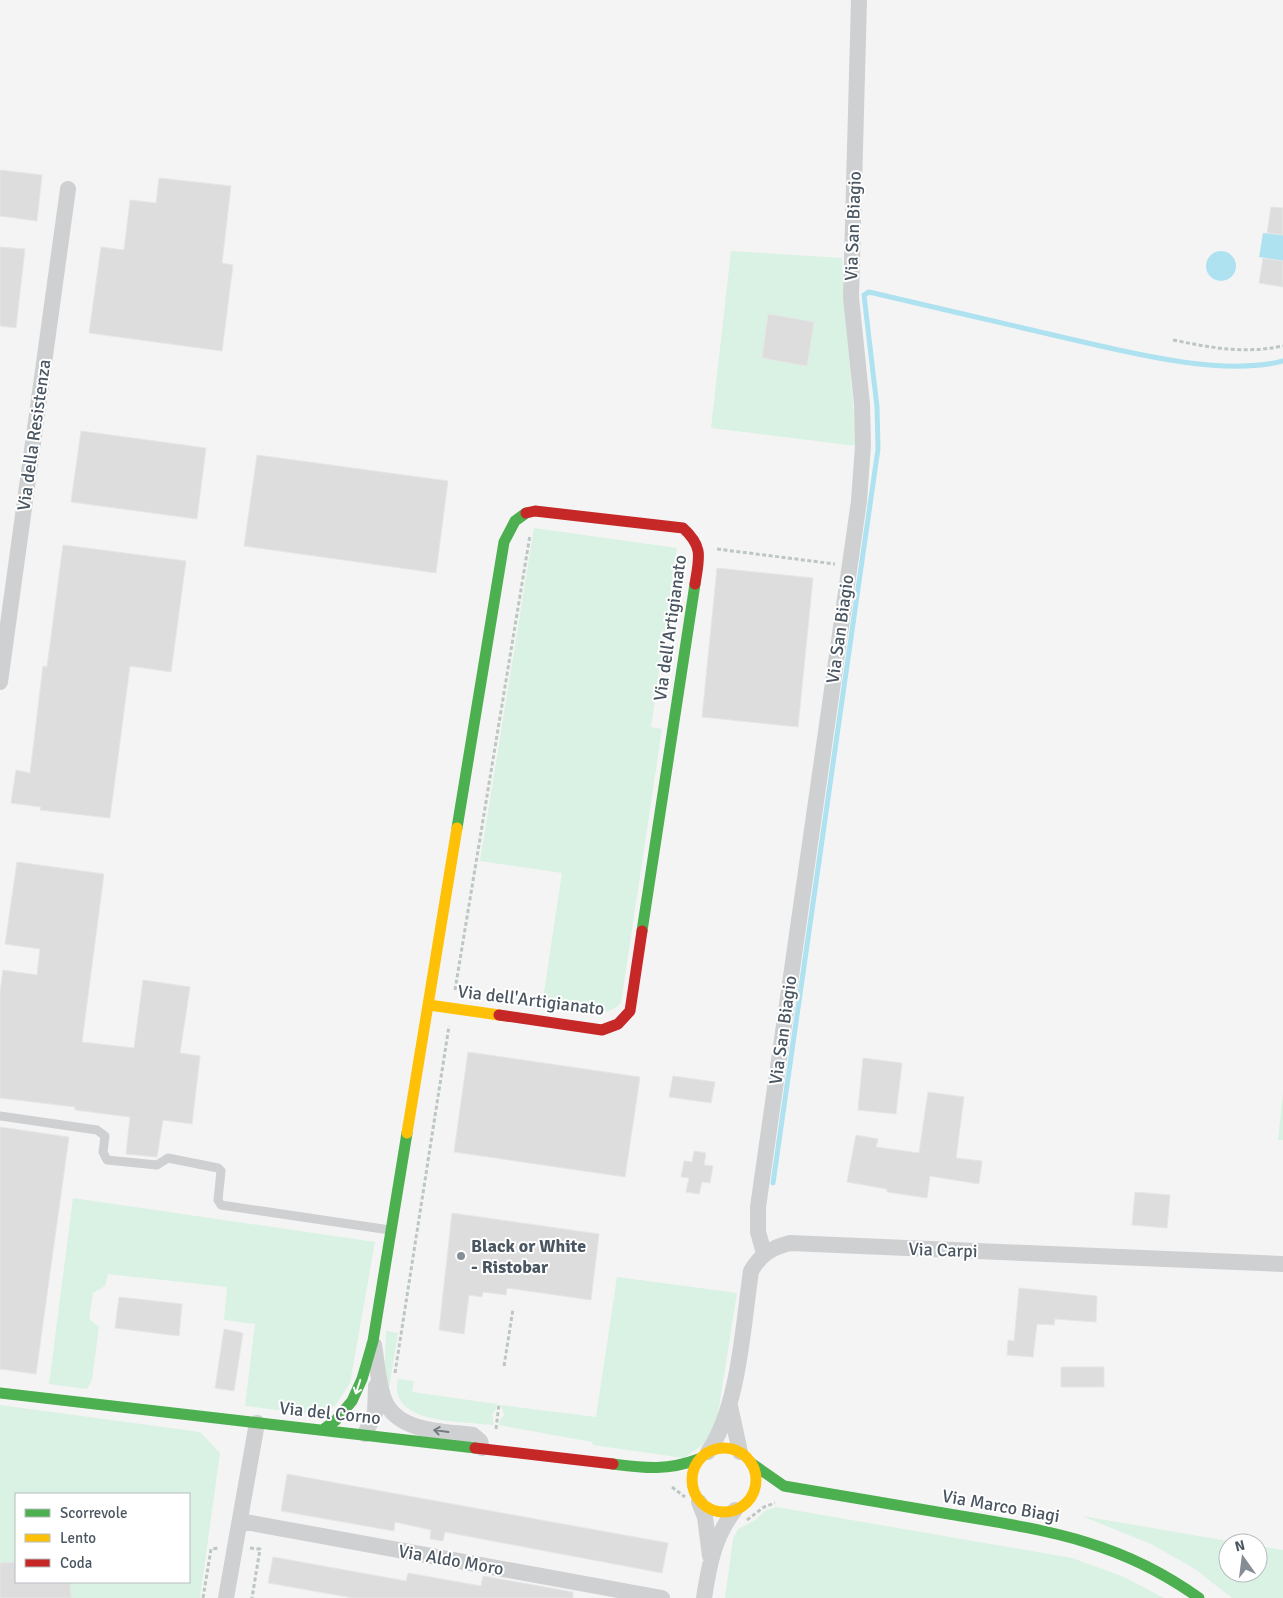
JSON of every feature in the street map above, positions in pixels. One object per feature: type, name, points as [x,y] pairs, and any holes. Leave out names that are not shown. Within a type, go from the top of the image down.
[{"type":"street","name":"Via San Biagio","points":[[764,1253],[758,1232],[758,1207],[858,501],[863,445],[862,404],[851,297],[859,0]]},
{"type":"street","name":"Via della Resistenza","points":[[0,682],[68,189]]},
{"type":"street","name":"Via dell'Artigianato","points":[[324,1429],[342,1417],[354,1399],[373,1341],[504,542],[513,522],[525,512],[535,511],[683,528],[694,538],[700,553],[630,1012],[625,1020],[616,1026],[602,1030],[429,1005]]},
{"type":"street","name":"Via Carpi","points":[[764,1253],[774,1247],[790,1243],[1283,1264]]},
{"type":"street","points":[[710,1558],[705,1516],[694,1500],[691,1478],[704,1456],[717,1440],[730,1406],[751,1271],[764,1253]]},
{"type":"street","points":[[365,1434],[375,1413],[377,1397],[373,1341]]},
{"type":"street","points":[[373,1341],[384,1399],[400,1419],[411,1425],[473,1435],[480,1441],[482,1448]]},
{"type":"street","name":"Via del Corno","points":[[0,1393],[324,1429],[656,1469],[683,1466],[704,1456]]},
{"type":"street","points":[[704,1598],[710,1558],[726,1520],[738,1517],[753,1494],[756,1483],[745,1458],[730,1406]]},
{"type":"street","points":[[226,1598],[257,1423]]},
{"type":"street","points":[[704,1456],[719,1448],[745,1458]]},
{"type":"street","name":"Via Marco Biagi","points":[[745,1458],[784,1486]]},
{"type":"street","name":"Via del Corno","points":[[656,1469],[674,1481],[694,1500]]},
{"type":"street","name":"Via Marco Biagi","points":[[753,1494],[784,1486],[1064,1534],[1130,1555],[1185,1587],[1198,1598]]},
{"type":"street","points":[[694,1500],[711,1510],[738,1517]]},
{"type":"street","name":"Via Aldo Moro","points":[[240,1521],[662,1598]]},
{"type":"lane","points":[[0,1116],[97,1130],[105,1136],[103,1152],[107,1160],[157,1165],[168,1158],[218,1168],[221,1171],[218,1200],[222,1206],[392,1230]]},
{"type":"path","points":[[1173,340],[1234,351],[1259,351],[1283,346]]},
{"type":"path","points":[[394,1380],[452,1008],[531,527]]},
{"type":"path","points":[[698,547],[849,566]]},
{"type":"path","points":[[504,1366],[513,1309]]},
{"type":"path","points":[[496,1429],[499,1404]]},
{"type":"path","points":[[487,1428],[506,1431]]},
{"type":"path","points":[[674,1481],[676,1488],[694,1500]]},
{"type":"path","points":[[738,1517],[752,1518],[764,1507],[773,1503],[780,1504]]},
{"type":"path","points":[[247,1544],[249,1547],[260,1549],[252,1598]]},
{"type":"path","points":[[203,1598],[210,1553]]},
{"type":"green space","points":[[731,251],[842,258],[856,446],[711,428]]},
{"type":"green space","points":[[534,528],[677,548],[651,727],[662,729],[621,1003],[613,1009],[604,1012],[583,1013],[542,1005],[562,873],[480,861]]},
{"type":"green space","points":[[1283,1094],[1283,1140],[1278,1140]]},
{"type":"green space","points":[[73,1198],[375,1242],[350,1383],[335,1406],[322,1412],[303,1413],[245,1406],[255,1324],[224,1320],[227,1287],[108,1274],[105,1286],[93,1293],[89,1319],[99,1327],[92,1380],[87,1389],[49,1384]]},
{"type":"green space","points":[[617,1277],[737,1293],[716,1426],[712,1438],[684,1458],[593,1445],[592,1442],[499,1425],[504,1415],[501,1405],[596,1417]]},
{"type":"green space","points":[[386,1331],[398,1333],[388,1394],[385,1364]]},
{"type":"green space","points":[[398,1379],[414,1381],[412,1392],[497,1404],[492,1414],[494,1425],[448,1421],[416,1413],[404,1405],[398,1394]]},
{"type":"green space","points":[[0,1405],[200,1432],[220,1453],[200,1598],[0,1598]]},
{"type":"green space","points":[[776,1507],[1072,1558],[1124,1577],[1164,1598],[725,1598],[733,1539],[738,1529],[755,1520],[766,1510]]},
{"type":"green space","points":[[1082,1516],[1218,1539],[1218,1583],[1268,1583],[1268,1548],[1283,1550],[1283,1598],[1232,1598],[1195,1569],[1153,1545]]},
{"type":"water","points":[[1263,233],[1283,235],[1283,261],[1259,257]]},
{"type":"water","points":[[1221,251],[1227,252],[1235,260],[1235,272],[1227,280],[1221,281],[1215,280],[1207,272],[1206,266],[1207,260],[1215,252]]},
{"type":"building","points":[[0,170],[42,175],[37,221],[0,216]]},
{"type":"building","points":[[159,178],[231,186],[222,263],[233,265],[222,351],[89,333],[101,247],[124,250],[130,200],[156,203]]},
{"type":"building","points":[[1271,207],[1283,208],[1283,235],[1267,233]]},
{"type":"building","points":[[0,247],[25,249],[16,328],[0,326]]},
{"type":"building","points":[[1263,258],[1283,261],[1283,287],[1259,283]]},
{"type":"building","points":[[768,314],[814,322],[807,366],[762,358]]},
{"type":"building","points":[[81,431],[206,448],[197,519],[71,502]]},
{"type":"building","points":[[257,455],[448,481],[436,573],[244,546]]},
{"type":"building","points":[[63,545],[186,561],[171,672],[130,666],[110,818],[40,810],[41,807],[11,803],[16,770],[30,773],[43,666],[47,667]]},
{"type":"building","points":[[717,568],[813,578],[798,727],[702,717]]},
{"type":"building","points":[[17,862],[104,874],[82,1042],[134,1048],[143,980],[190,987],[180,1053],[200,1056],[192,1124],[163,1120],[157,1157],[126,1154],[130,1117],[75,1110],[75,1107],[0,1098],[0,992],[3,970],[37,975],[40,949],[5,944]]},
{"type":"building","points":[[468,1052],[640,1077],[625,1177],[454,1152]]},
{"type":"building","points":[[863,1058],[902,1063],[896,1114],[858,1110]]},
{"type":"building","points":[[673,1076],[715,1082],[711,1103],[669,1097]]},
{"type":"building","points":[[928,1092],[964,1097],[956,1158],[982,1161],[979,1184],[930,1176],[927,1198],[887,1192],[887,1189],[847,1182],[856,1135],[878,1139],[876,1147],[919,1153]]},
{"type":"building","points":[[0,1127],[69,1137],[36,1374],[0,1369]]},
{"type":"building","points":[[694,1151],[706,1153],[704,1165],[713,1166],[710,1183],[702,1182],[699,1194],[686,1192],[689,1178],[681,1177],[684,1161],[692,1162]]},
{"type":"building","points":[[1135,1192],[1170,1195],[1167,1228],[1132,1225]]},
{"type":"building","points":[[452,1213],[599,1234],[591,1300],[507,1288],[506,1295],[483,1292],[482,1297],[469,1295],[464,1334],[439,1330]]},
{"type":"building","points":[[1019,1288],[1097,1296],[1096,1322],[1055,1319],[1054,1325],[1037,1324],[1033,1357],[1007,1355],[1008,1340],[1014,1341]]},
{"type":"building","points":[[119,1297],[182,1304],[179,1336],[115,1328]]},
{"type":"building","points":[[224,1329],[243,1333],[234,1391],[215,1388]]},
{"type":"building","points":[[1061,1367],[1104,1367],[1104,1387],[1061,1387]]},
{"type":"building","points":[[287,1474],[668,1543],[662,1573],[445,1532],[443,1541],[430,1539],[431,1530],[395,1522],[394,1531],[281,1511]]},
{"type":"building","points":[[273,1557],[406,1581],[408,1573],[481,1586],[483,1576],[573,1592],[573,1598],[353,1598],[268,1583]]},
{"type":"building","points":[[15,1562],[15,1583],[70,1583],[71,1598],[0,1598],[0,1563]]},
{"type":"waterway","points":[[773,1183],[878,449],[877,407],[864,295],[869,292],[1117,350],[1175,361],[1232,366],[1259,365],[1283,361]]},
{"type":"traffic: fast","points":[[457,828],[504,542],[515,521],[526,513]]},
{"type":"traffic: fast","points":[[642,931],[695,584]]},
{"type":"traffic: fast","points":[[324,1429],[336,1420],[352,1401],[362,1379],[373,1341],[407,1133]]},
{"type":"traffic: fast","points":[[0,1393],[475,1448]]},
{"type":"traffic: fast","points":[[613,1464],[666,1467],[699,1459]]},
{"type":"traffic: fast","points":[[751,1463],[784,1486],[1017,1526],[1080,1540],[1140,1563],[1169,1578],[1199,1598]]},
{"type":"traffic: slow","points":[[407,1133],[457,828]]},
{"type":"traffic: slow","points":[[429,1005],[499,1015]]},
{"type":"traffic: slow","points":[[724,1448],[736,1451],[747,1457],[753,1468],[756,1480],[753,1492],[747,1503],[736,1509],[724,1512],[712,1509],[701,1503],[695,1492],[692,1480],[695,1468],[701,1457],[712,1451],[724,1448]]},
{"type":"traffic: jam","points":[[526,513],[535,511],[683,528],[697,547],[698,560],[695,584]]},
{"type":"traffic: jam","points":[[499,1015],[602,1030],[618,1024],[630,1011],[642,931]]},
{"type":"traffic: jam","points":[[475,1448],[613,1464]]},
{"type":"place","name":"Black or White - Ristobar","points":[[461,1256]]}]
